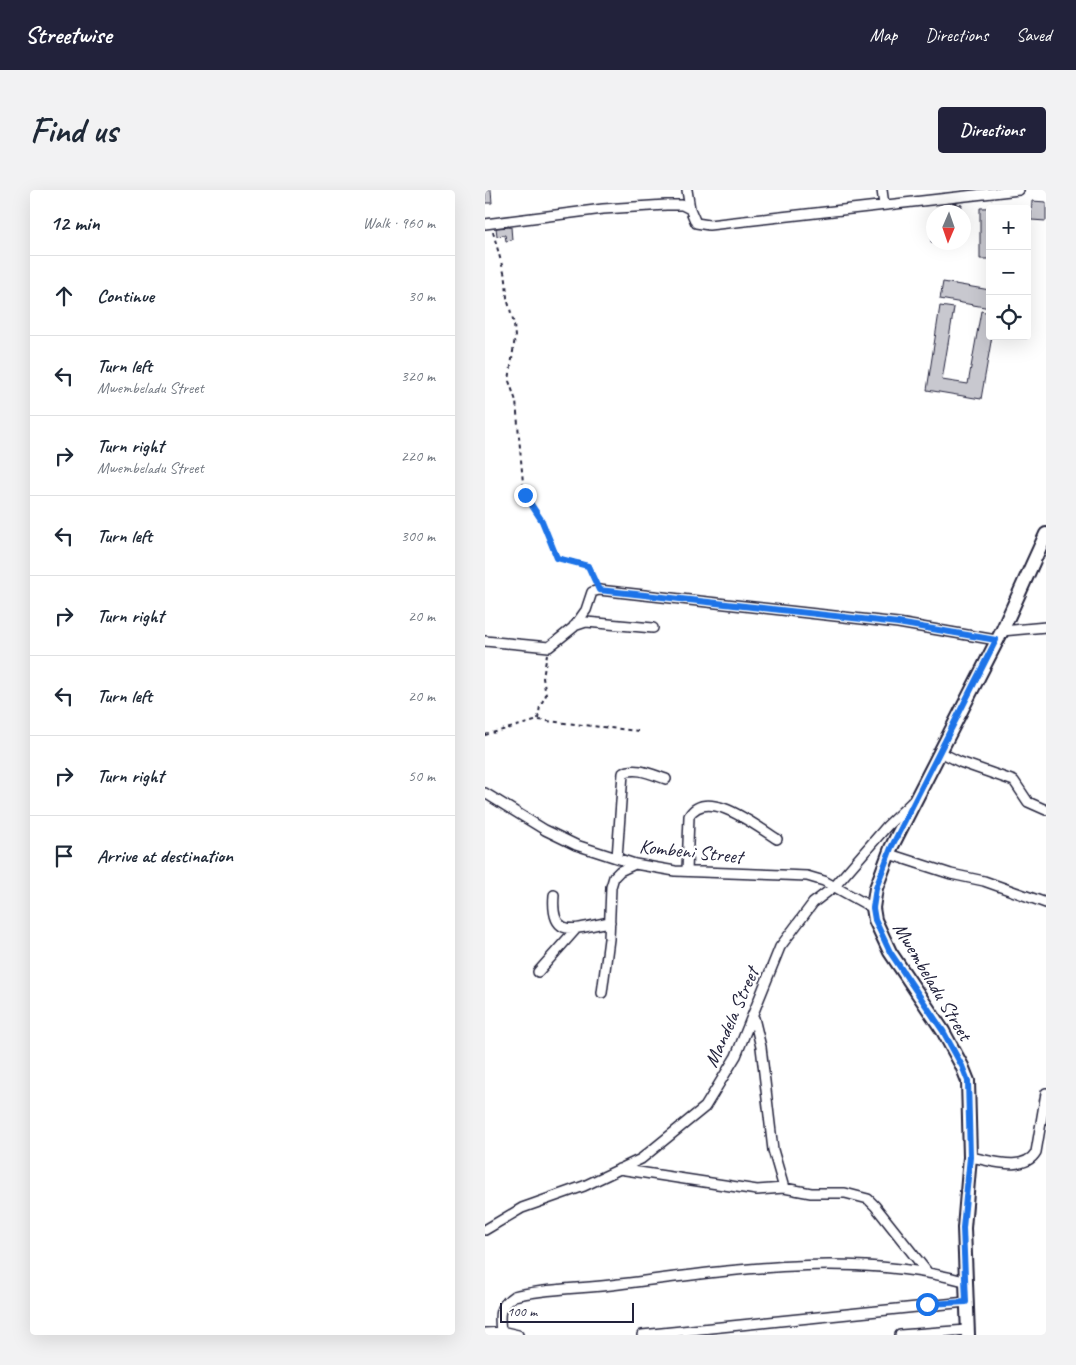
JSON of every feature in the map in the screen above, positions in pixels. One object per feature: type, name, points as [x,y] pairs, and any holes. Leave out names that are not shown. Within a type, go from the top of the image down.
[{"type":"street","points":[[687,190],[690,209],[696,223],[709,225],[1019,190]]},
{"type":"street","points":[[882,190],[884,206]]},
{"type":"street","points":[[487,223],[603,209],[682,205],[690,209]]},
{"type":"street","name":"Mwembeladu Street","points":[[967,1332],[963,1228],[970,1157],[970,1093],[962,1066],[943,1031],[890,952],[875,920],[873,908],[876,888],[889,854],[999,635],[1046,534]]},
{"type":"street","points":[[485,641],[549,647],[574,626],[586,610],[593,592],[599,590],[999,635],[1046,627]]},
{"type":"street","points":[[574,626],[586,622],[653,628]]},
{"type":"street","points":[[940,752],[960,762],[1014,781],[1028,802],[1046,810]]},
{"type":"street","points":[[617,858],[621,778],[623,773],[629,770],[639,771],[666,778]]},
{"type":"street","name":"Kombeni Street","points":[[485,793],[545,830],[576,844],[635,864],[655,869],[807,876],[835,886],[873,908]]},
{"type":"street","name":"Mandela Street","points":[[485,1230],[522,1208],[584,1186],[641,1159],[705,1107],[736,1056],[753,1018],[780,947],[813,903],[835,886],[887,826],[916,798]]},
{"type":"street","points":[[687,871],[689,816],[693,809],[703,805],[725,808],[777,840]]},
{"type":"street","points":[[889,854],[951,874],[983,881],[1046,903]]},
{"type":"street","points":[[602,993],[611,922],[611,887],[614,877],[620,871],[635,864]]},
{"type":"street","points":[[554,895],[553,917],[556,923],[563,927],[576,929],[611,922]]},
{"type":"street","points":[[538,972],[549,962],[565,939],[576,929]]},
{"type":"street","points":[[753,1018],[761,1047],[773,1150],[784,1188]]},
{"type":"street","points":[[970,1157],[1020,1164],[1032,1159],[1036,1152],[1046,1093]]},
{"type":"street","points":[[619,1169],[757,1190],[784,1188],[811,1192],[845,1192],[868,1199],[928,1272]]},
{"type":"street","points":[[501,1332],[500,1312],[503,1303],[513,1296],[525,1293],[597,1287],[739,1270],[843,1264],[928,1272],[964,1281]]},
{"type":"street","points":[[643,1335],[966,1302]]},
{"type":"street","points":[[485,1333],[501,1332],[518,1335]]},
{"type":"street","points":[[900,1335],[967,1332]]},
{"type":"path","points":[[487,223],[506,280],[507,298],[514,324],[515,337],[509,381],[516,401],[525,495],[542,521],[557,558],[588,566],[599,590]]},
{"type":"path","points":[[538,720],[546,695],[543,670],[549,647]]},
{"type":"path","points":[[485,735],[538,720],[638,731]]},
{"type":"building","points":[[485,190],[491,190],[492,203],[485,203]]},
{"type":"building","points":[[1032,201],[1046,202],[1046,221],[1031,220]]},
{"type":"building","points":[[980,208],[986,208],[986,259],[980,259]]},
{"type":"building","points":[[511,227],[512,240],[506,241],[505,235],[497,236],[496,228]]},
{"type":"building","points":[[943,282],[986,289],[986,307],[940,299]]},
{"type":"building","points":[[940,306],[954,308],[942,380],[968,384],[981,311],[986,312],[986,340],[991,340],[981,399],[927,390]]},
{"type":"route","points":[[525,495],[542,521],[557,558],[588,566],[599,590],[683,601],[898,623],[996,640],[891,848],[876,888],[873,908],[875,920],[890,952],[943,1031],[962,1066],[970,1093],[970,1157],[963,1228],[966,1302],[927,1304]]}]
